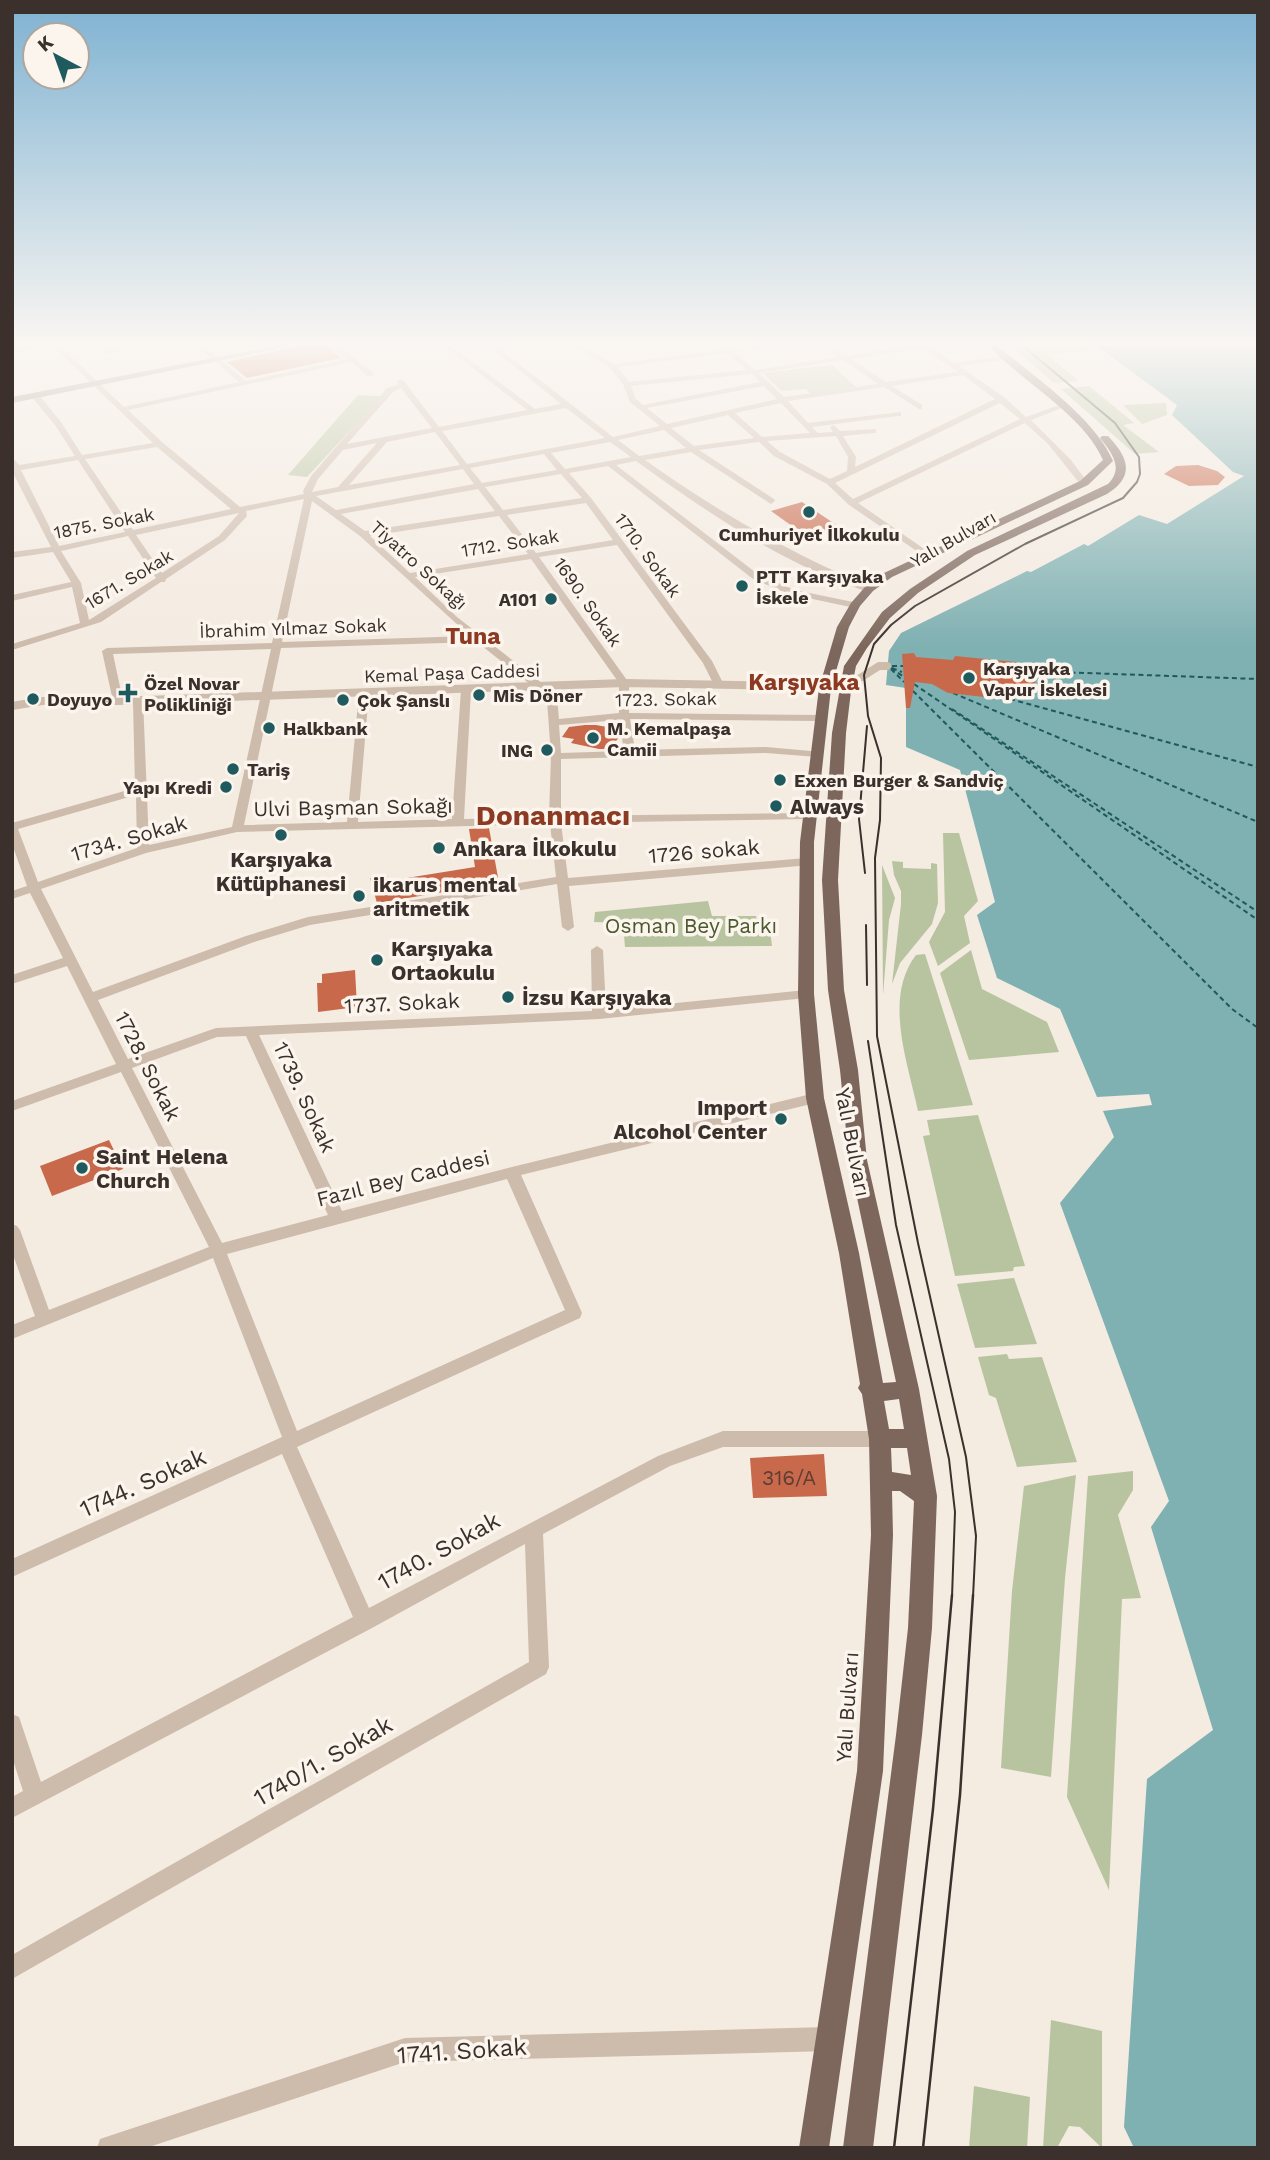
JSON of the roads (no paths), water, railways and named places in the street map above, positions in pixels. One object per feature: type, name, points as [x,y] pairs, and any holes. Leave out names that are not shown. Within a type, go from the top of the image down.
[{"type":"main road","name":"Yalı Bulvarı","points":[[814,2148],[870,1771],[880,1611],[881,1485],[880,1438],[869,1388],[849,1253],[816,1098],[806,994],[808,816],[825,688],[843,627],[855,605],[877,595],[888,575],[1084,483],[1104,466],[1107,454],[1101,447]]},
{"type":"main road","points":[[1084,483],[1097,481],[1110,489],[1117,482],[1123,467],[1112,447]]},
{"type":"main road","name":"Yalı Bulvarı","points":[[858,2148],[909,1735],[920,1628],[926,1496],[918,1437],[858,1160],[849,1070],[836,990],[830,880],[839,733],[850,666],[873,630],[904,599],[948,566],[971,553],[1110,489]]},
{"type":"main road","points":[[877,595],[904,599]]},
{"type":"main road","points":[[869,1388],[883,1392],[908,1388]]},
{"type":"main road","name":"1740. Sokak","points":[[880,1438],[918,1437]]},
{"type":"main road","points":[[881,1485],[897,1479],[910,1483],[926,1496]]},
{"type":"street","points":[[72,447],[162,580]]},
{"type":"street","points":[[15,469],[143,447]]},
{"type":"street","points":[[162,447],[242,511]]},
{"type":"street","points":[[237,829],[309,495],[307,491],[314,478],[340,448],[347,447]]},
{"type":"street","points":[[340,489],[378,447]]},
{"type":"street","name":"1690. Sokak","points":[[449,447],[533,555],[624,683]]},
{"type":"street","name":"1875. Sokak","points":[[12,555],[131,534],[340,489],[573,447]]},
{"type":"street","points":[[624,447],[755,536],[877,595]]},
{"type":"street","points":[[689,447],[771,501]]},
{"type":"street","points":[[336,513],[707,447]]},
{"type":"street","points":[[769,447],[777,454],[831,482],[852,503],[927,555]]},
{"type":"street","points":[[846,447],[852,457],[851,473]]},
{"type":"street","points":[[831,482],[904,447]]},
{"type":"street","points":[[852,503],[969,447]]},
{"type":"street","points":[[1055,447],[1067,458],[1084,483]]},
{"type":"street","name":"1710. Sokak","points":[[546,452],[589,500],[719,682]]},
{"type":"street","points":[[12,459],[56,549],[76,583],[85,623]]},
{"type":"street","points":[[610,464],[756,577],[792,592],[855,605]]},
{"type":"street","name":"Tiyatro Sokağı","points":[[309,495],[363,534],[454,619],[545,686]]},
{"type":"street","points":[[363,534],[589,500]]},
{"type":"street","name":"1671. Sokak","points":[[12,647],[98,620],[222,538],[244,514],[242,511]]},
{"type":"street","name":"1712. Sokak","points":[[407,576],[619,542]]},
{"type":"street","points":[[12,598],[76,583]]},
{"type":"street","name":"İbrahim Yılmaz Sokak","points":[[118,701],[107,651],[481,639]]},
{"type":"street","points":[[846,687],[878,666],[887,666]]},
{"type":"street","name":"Kemal Paşa Caddesi","points":[[12,706],[42,701],[118,701],[624,683],[719,682],[846,687]]},
{"type":"street","points":[[624,683],[624,716],[630,752]]},
{"type":"street","points":[[545,686],[555,722],[555,820],[568,927]]},
{"type":"street","points":[[458,823],[466,690]]},
{"type":"street","points":[[352,826],[364,692]]},
{"type":"street","points":[[138,700],[143,850]]},
{"type":"street","name":"1723. Sokak","points":[[555,722],[624,716],[820,718]]},
{"type":"street","points":[[556,756],[766,750],[818,754]]},
{"type":"street","points":[[12,827],[140,790]]},
{"type":"street","name":"Ulvi Başman Sokağı","points":[[237,829],[808,816]]},
{"type":"street","name":"1728. Sokak","points":[[12,827],[34,888],[218,1250],[290,1442],[365,1622]]},
{"type":"street","name":"1734. Sokak","points":[[12,895],[143,850],[237,829]]},
{"type":"street","name":"1726 sokak","points":[[90,998],[250,939],[308,921],[563,881],[806,862]]},
{"type":"street","points":[[597,950],[599,1015]]},
{"type":"street","points":[[12,980],[71,960]]},
{"type":"street","name":"1737. Sokak","points":[[12,1106],[123,1064],[216,1033],[599,1015],[806,994]]},
{"type":"street","name":"1739. Sokak","points":[[251,1032],[337,1217]]},
{"type":"street","name":"Fazıl Bey Caddesi","points":[[12,1332],[218,1250],[512,1172],[816,1098]]},
{"type":"street","points":[[290,1442],[574,1313],[512,1172]]},
{"type":"street","points":[[12,1230],[44,1319]]},
{"type":"street","name":"1740. Sokak","points":[[12,1808],[664,1461],[723,1438],[880,1438]]},
{"type":"street","name":"1744. Sokak","points":[[12,1568],[290,1442]]},
{"type":"street","name":"1740/1. Sokak","points":[[12,1968],[539,1667],[534,1529]]},
{"type":"street","points":[[12,1724],[36,1797]]},
{"type":"street","name":"1741. Sokak","points":[[109,2148],[405,2050],[829,2039]]},
{"type":"water","points":[[1206,447],[1258,447],[1258,2148],[1134,2148],[1124,2127],[1147,1779],[1213,1730],[1151,1527],[1169,1501],[1060,1203],[1114,1137],[1103,1111],[1152,1105],[1149,1094],[1097,1097],[1060,1009],[997,978],[977,915],[995,902],[960,770],[906,747],[906,688],[886,685],[889,651],[901,633],[1084,544],[1088,546],[1139,515],[1167,524],[1244,476],[1233,472]]},
{"type":"tram line","points":[[973,1597],[976,1536],[966,1457],[918,1243],[877,1036],[875,858],[880,820],[881,758],[868,716],[864,675],[874,644],[891,625],[915,606],[1025,544],[1123,498],[1137,482],[1140,474],[1139,457],[1132,447]]},
{"type":"tram line","points":[[865,873],[859,819],[867,726]]},
{"type":"tram line","points":[[866,925],[867,985]]},
{"type":"tram line","points":[[868,1041],[896,1225],[949,1459],[955,1512],[952,1597]]},
{"type":"tram line","points":[[894,2148],[933,1809],[952,1595]]},
{"type":"tram line","points":[[923,2148],[960,1795],[973,1595]]},
{"type":"place","name":"Cumhuriyet İlkokulu","points":[[809,512]]},
{"type":"place","name":"PTT Karşıyaka İskele","points":[[742,586]]},
{"type":"place","name":"A101","points":[[551,599]]},
{"type":"place","name":"Karşıyaka Vapur İskelesi","points":[[969,678]]},
{"type":"place","name":"Özel Novar Polikliniği","points":[[128,693]]},
{"type":"place","name":"Mis Döner","points":[[479,695]]},
{"type":"place","name":"Doyuyo","points":[[33,699]]},
{"type":"place","name":"Çok Şanslı","points":[[343,700]]},
{"type":"place","name":"Halkbank","points":[[269,728]]},
{"type":"place","name":"M. Kemalpaşa Camii","points":[[593,738]]},
{"type":"place","name":"ING","points":[[547,750]]},
{"type":"place","name":"Tariş","points":[[233,769]]},
{"type":"place","name":"Exxen Burger & Sandviç","points":[[780,780]]},
{"type":"place","name":"Yapı Kredi","points":[[226,787]]},
{"type":"place","name":"Always","points":[[776,806]]},
{"type":"place","name":"Karşıyaka Kütüphanesi","points":[[281,835]]},
{"type":"place","name":"Ankara İlkokulu","points":[[439,848]]},
{"type":"place","name":"ikarus mental aritmetik","points":[[359,896]]},
{"type":"place","name":"Karşıyaka Ortaokulu","points":[[377,960]]},
{"type":"place","name":"İzsu Karşıyaka","points":[[508,997]]},
{"type":"place","name":"Import Alcohol Center","points":[[781,1119]]},
{"type":"place","name":"Saint Helena Church","points":[[82,1168]]},
{"type":"district","name":"Tuna","points":[[473,636]]},
{"type":"district","name":"Karşıyaka","points":[[804,682]]},
{"type":"district","name":"Donanmacı","points":[[553,815]]},
{"type":"park label","name":"Osman Bey Parkı","points":[[691,925]]}]
